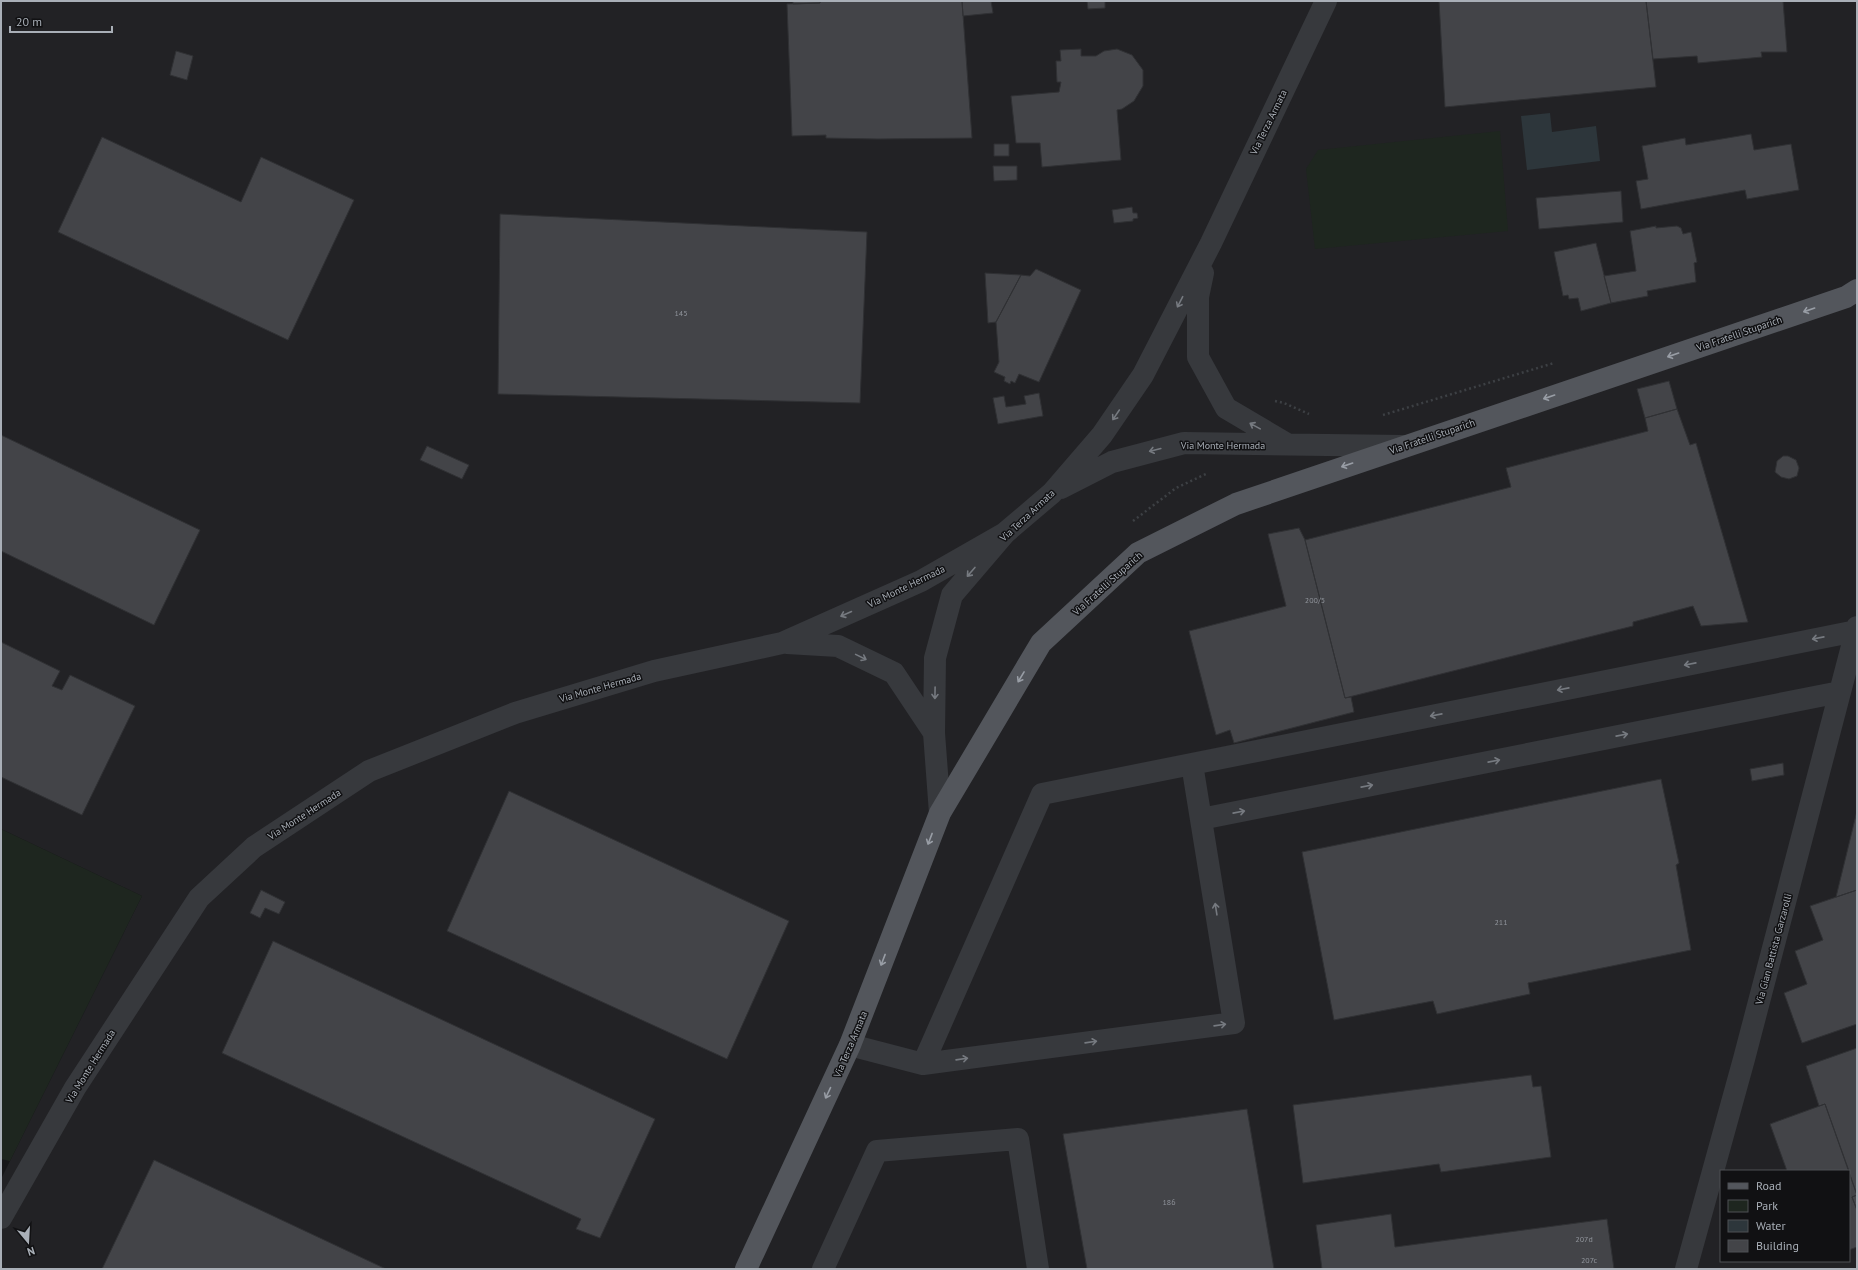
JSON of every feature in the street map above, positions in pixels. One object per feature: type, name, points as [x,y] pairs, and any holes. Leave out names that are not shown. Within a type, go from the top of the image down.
[{"type":"main road","name":"Via Fratelli Stuparich","points":[[1041,644],[1138,554],[1236,504],[1853,294]]},
{"type":"main road","name":"Via Terza Armata","points":[[746,1269],[850,1045],[940,813],[1041,644]]},
{"type":"street","name":"Via Terza Armata","points":[[940,813],[934,733],[935,658],[952,595],[1005,533],[1052,493],[1102,435],[1143,374],[1211,243],[1326,1]]},
{"type":"street","name":"Via Terza Armata","points":[[1211,243],[1198,297],[1198,357],[1226,408],[1249,423],[1290,445]]},
{"type":"street","name":"Via Monte Hermada","points":[[1052,493],[1112,462],[1184,443],[1403,446]]},
{"type":"street","name":"Via Monte Hermada","points":[[1,1217],[75,1088],[199,898],[254,846],[369,771],[515,712],[654,671],[782,643],[921,580],[1005,533]]},
{"type":"street","name":"Via Gian Battista Garzarolli","points":[[1686,1269],[1744,1059],[1857,629]]},
{"type":"street","points":[[923,1064],[1042,794],[1857,629]]},
{"type":"street","name":"Via Monte Hermada","points":[[782,643],[838,646],[894,673],[934,733]]},
{"type":"street","points":[[1201,820],[1840,692]]},
{"type":"street","points":[[850,1045],[923,1064],[1234,1023],[1192,764]]},
{"type":"street","points":[[824,1269],[877,1151],[1018,1139],[1038,1269]]},
{"type":"path","points":[[1379,416],[1557,362]]},
{"type":"path","points":[[1249,423],[1268,400],[1284,403],[1313,415]]},
{"type":"path","points":[[1131,523],[1176,488],[1211,471],[1236,444]]},
{"type":"shaded area","points":[[1,1],[1857,1],[1857,1269],[1,1269],[1,1179],[142,896],[1,829]]},
{"type":"green space","points":[[1500,131],[1508,231],[1315,249],[1306,169],[1318,150]]},
{"type":"green space","points":[[1,829],[142,896],[10,1161],[1,1159]]},
{"type":"water","points":[[1550,113],[1552,132],[1596,126],[1600,161],[1527,170],[1521,116]]},
{"type":"building","points":[[793,1],[820,1],[820,3],[793,4]]},
{"type":"building","points":[[820,1],[962,1],[972,138],[878,139],[826,138],[826,135],[792,136],[787,4],[820,3]]},
{"type":"building","points":[[962,1],[991,1],[993,13],[963,16]]},
{"type":"building","points":[[1087,1],[1105,1],[1105,8],[1088,9]]},
{"type":"building","points":[[1439,1],[1646,1],[1656,87],[1445,107]]},
{"type":"building","points":[[1646,1],[1783,1],[1787,52],[1761,52],[1762,57],[1698,63],[1697,56],[1653,59]]},
{"type":"building","points":[[1081,49],[1081,56],[1096,56],[1104,51],[1117,49],[1132,55],[1143,70],[1143,86],[1134,101],[1122,109],[1117,110],[1121,160],[1042,167],[1040,143],[1016,143],[1011,96],[1059,92],[1061,82],[1057,82],[1056,61],[1061,61],[1060,50]]},
{"type":"building","points":[[176,51],[193,56],[187,80],[170,75]]},
{"type":"building","points":[[1751,134],[1754,150],[1791,144],[1799,190],[1747,199],[1745,190],[1641,209],[1636,181],[1648,179],[1642,146],[1685,138],[1686,145]]},
{"type":"building","points":[[102,137],[241,202],[261,157],[354,200],[288,340],[58,232]]},
{"type":"building","points":[[994,144],[1009,144],[1009,156],[994,156]]},
{"type":"building","points":[[993,166],[1017,166],[1017,180],[994,181]]},
{"type":"building","points":[[1621,191],[1623,222],[1539,229],[1536,198]]},
{"type":"building","points":[[1132,207],[1133,213],[1137,213],[1138,218],[1133,219],[1133,221],[1114,223],[1112,210]]},
{"type":"building","points":[[500,214],[867,232],[860,403],[498,394]]},
{"type":"building","points":[[1656,226],[1656,228],[1677,226],[1681,228],[1683,234],[1691,232],[1697,262],[1694,263],[1696,282],[1647,291],[1648,296],[1611,303],[1604,276],[1636,271],[1630,231]]},
{"type":"building","points":[[1596,243],[1611,303],[1581,311],[1578,298],[1569,299],[1568,295],[1563,296],[1554,252]]},
{"type":"building","points":[[1036,269],[1081,290],[1039,382],[1019,374],[1015,383],[1011,381],[1010,384],[1004,381],[1005,377],[994,372],[999,362],[996,322],[1021,275],[1030,276]]},
{"type":"building","points":[[985,273],[1021,275],[996,322],[988,323]]},
{"type":"building","points":[[1669,381],[1677,409],[1645,418],[1637,389]]},
{"type":"building","points":[[1039,393],[1043,416],[998,424],[993,398],[1004,396],[1006,407],[1026,404],[1024,396]]},
{"type":"building","points":[[1677,409],[1690,445],[1696,443],[1748,622],[1701,626],[1693,606],[1633,622],[1633,626],[1345,698],[1305,540],[1511,487],[1506,468],[1648,431],[1645,418]]},
{"type":"building","points":[[1,435],[200,530],[154,625],[1,551]]},
{"type":"building","points":[[427,446],[469,465],[462,479],[420,460]]},
{"type":"building","points":[[1783,456],[1788,456],[1796,460],[1799,468],[1797,476],[1789,479],[1781,477],[1775,472],[1777,461]]},
{"type":"building","points":[[1299,528],[1305,540],[1345,698],[1351,697],[1354,712],[1234,743],[1230,730],[1216,735],[1189,631],[1286,606],[1268,534]]},
{"type":"building","points":[[1,642],[60,671],[52,686],[62,690],[70,675],[135,706],[82,815],[1,777]]},
{"type":"building","points":[[1783,763],[1784,775],[1752,781],[1750,769]]},
{"type":"building","points":[[1661,779],[1679,863],[1676,865],[1691,950],[1528,983],[1530,994],[1437,1014],[1433,1001],[1334,1020],[1302,852]]},
{"type":"building","points":[[509,791],[789,921],[727,1059],[447,931]]},
{"type":"building","points":[[1857,811],[1857,890],[1836,897]]},
{"type":"building","points":[[261,890],[285,902],[279,914],[265,908],[260,918],[250,913]]},
{"type":"building","points":[[1857,890],[1857,1024],[1802,1043],[1784,993],[1807,984],[1795,951],[1823,940],[1810,906]]},
{"type":"building","points":[[273,941],[655,1119],[600,1238],[576,1229],[581,1219],[222,1053]]},
{"type":"building","points":[[1857,1048],[1857,1195],[1850,1175],[1850,1170],[1848,1170],[1825,1104],[1819,1106],[1806,1066]]},
{"type":"building","points":[[1531,1075],[1533,1087],[1541,1086],[1551,1157],[1441,1172],[1439,1164],[1303,1183],[1293,1105]]},
{"type":"building","points":[[1825,1104],[1849,1170],[1787,1170],[1770,1124]]},
{"type":"building","points":[[1247,1109],[1274,1269],[1087,1269],[1063,1134]]},
{"type":"building","points":[[154,1160],[386,1269],[102,1269]]},
{"type":"building","points":[[1850,1175],[1857,1195],[1852,1197],[1857,1210],[1857,1247],[1850,1250]]},
{"type":"building","points":[[1857,1195],[1857,1210],[1852,1197]]},
{"type":"building","points":[[1391,1214],[1395,1247],[1607,1219],[1614,1269],[1322,1269],[1316,1225]]}]
